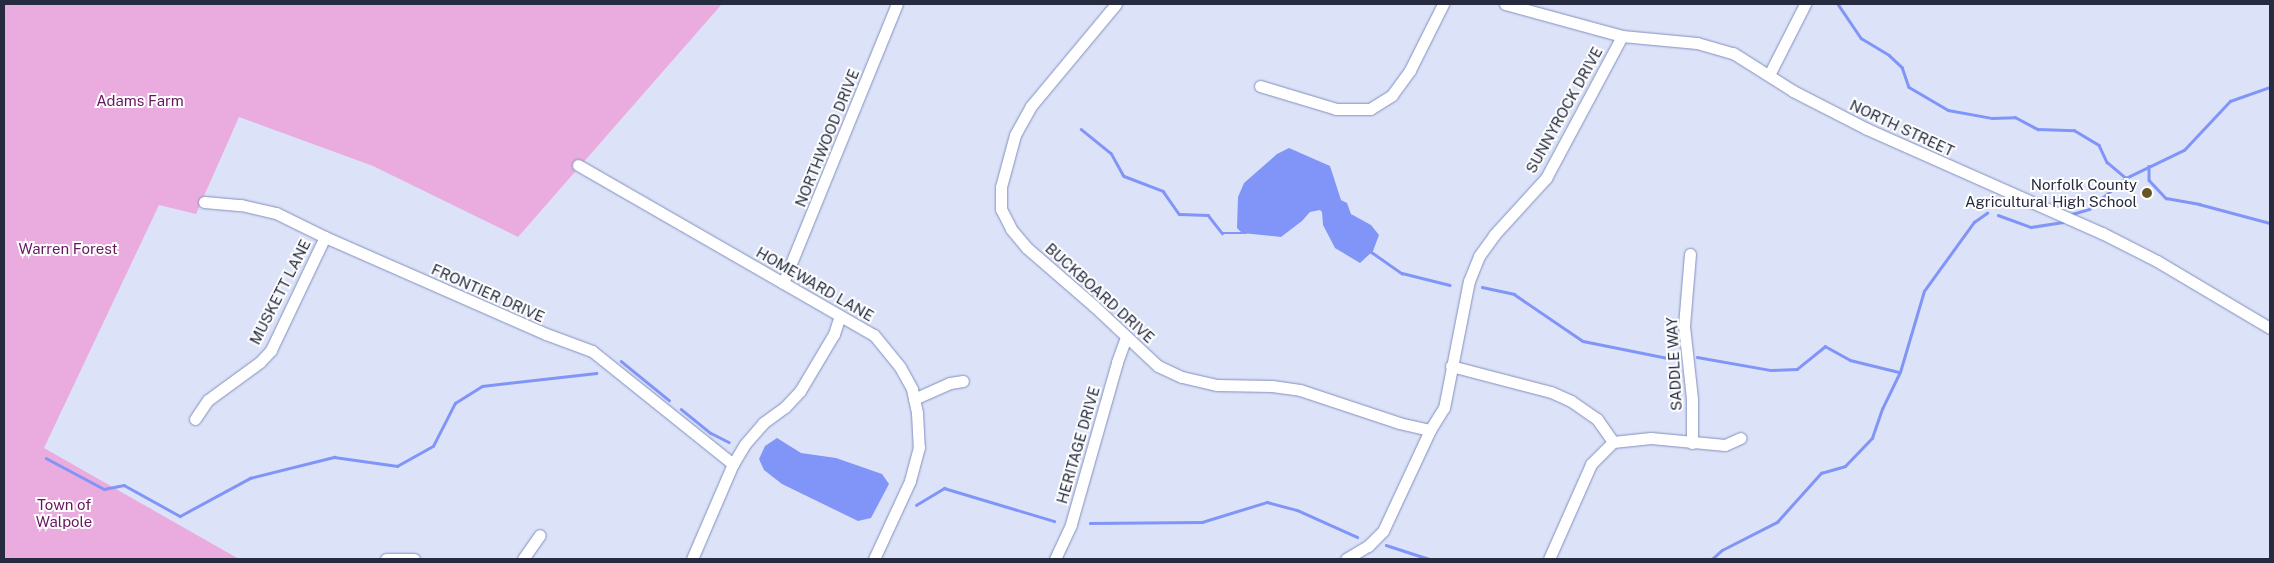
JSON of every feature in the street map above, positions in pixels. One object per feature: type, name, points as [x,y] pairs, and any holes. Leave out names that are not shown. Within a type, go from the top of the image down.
[{"type":"street","name":"NORTHWOOD DRIVE","points":[[783,283],[897,4]]},
{"type":"street","name":"BUCKBOARD DRIVE","points":[[1116,4],[1028,110],[1014,138],[1001,187],[1001,204],[1006,223],[1018,238],[1158,366],[1182,377],[1217,385],[1272,386],[1300,390],[1398,423],[1430,430]]},
{"type":"street","points":[[1260,86],[1336,109],[1370,109],[1392,95],[1406,76],[1443,4]]},
{"type":"street","name":"NORTH STREET","points":[[1505,4],[1622,36],[1703,44],[1733,53],[1793,92],[1867,130],[2102,234],[2162,264],[2270,328]]},
{"type":"street","points":[[1769,75],[1805,4]]},
{"type":"street","name":"SUNNYROCK DRIVE","points":[[1346,559],[1368,546],[1383,531],[1430,430],[1444,408],[1469,281],[1479,256],[1494,235],[1546,178],[1622,36]]},
{"type":"street","name":"HOMEWARD LANE","points":[[578,165],[874,335],[889,352],[912,389],[920,442],[917,461],[874,559]]},
{"type":"street","name":"FRONTIER DRIVE","points":[[204,202],[239,205],[276,213],[325,237],[546,334],[592,351],[733,464]]},
{"type":"street","name":"MUSKETT LANE","points":[[196,419],[208,400],[260,362],[271,350],[325,237]]},
{"type":"street","name":"SADDLE WAY","points":[[1690,254],[1684,326],[1692,399],[1692,443]]},
{"type":"street","points":[[692,559],[733,464],[755,432],[771,416],[785,407],[800,391],[834,334],[840,316]]},
{"type":"street","name":"HERITAGE DRIVE","points":[[1055,559],[1071,524],[1117,362],[1126,337]]},
{"type":"street","points":[[1451,366],[1551,392],[1571,401],[1598,419],[1613,442]]},
{"type":"street","points":[[914,399],[950,383],[963,381]]},
{"type":"street","points":[[1549,559],[1591,464],[1613,442],[1651,438],[1725,445],[1741,438]]},
{"type":"street","points":[[523,559],[540,535]]},
{"type":"street","points":[[386,559],[414,559]]},
{"type":"green space","points":[[4,4],[722,4],[518,237],[373,166],[239,117],[196,214],[159,205],[44,448],[239,559],[4,559]]},
{"type":"water","points":[[1289,148],[1330,166],[1341,200],[1347,203],[1351,214],[1371,225],[1379,235],[1373,251],[1360,263],[1335,248],[1323,225],[1322,212],[1320,210],[1310,212],[1302,221],[1281,237],[1242,233],[1237,228],[1238,197],[1244,183],[1277,154]]},
{"type":"water","points":[[777,438],[801,453],[836,458],[882,474],[889,484],[871,518],[858,521],[782,484],[764,470],[759,459],[765,446]]},
{"type":"waterway","points":[[1838,4],[1861,38],[1889,55],[1902,67],[1909,87],[1948,110],[1992,118],[2015,117],[2038,129],[2074,130],[2099,145],[2107,162],[2126,178]]},
{"type":"waterway","points":[[2072,214],[2089,209],[2126,178],[2184,150],[2230,101],[2270,87]]},
{"type":"waterway","points":[[1081,129],[1111,153],[1124,176],[1163,191],[1179,214],[1208,215],[1222,233],[1246,233]]},
{"type":"waterway","points":[[2149,166],[2149,180],[2166,198],[2199,204],[2270,223]]},
{"type":"waterway","points":[[1712,559],[1722,550],[1777,522],[1821,473],[1845,466],[1872,438],[1882,409],[1900,372],[1924,291],[1974,222],[1987,213]]},
{"type":"waterway","points":[[1998,215],[2031,227],[2063,222]]},
{"type":"waterway","points":[[1370,251],[1402,273],[1450,285]]},
{"type":"waterway","points":[[1482,287],[1514,294],[1583,341],[1677,360]]},
{"type":"waterway","points":[[1697,357],[1771,370],[1797,369],[1825,346],[1850,360],[1899,372]]},
{"type":"waterway","points":[[621,361],[669,400]]},
{"type":"waterway","points":[[46,458],[104,489],[124,485],[180,516],[250,478],[334,457],[397,466],[433,446],[455,403],[482,386],[596,373]]},
{"type":"waterway","points":[[681,409],[711,433],[729,442]]},
{"type":"waterway","points":[[916,505],[944,488],[1054,521]]},
{"type":"waterway","points":[[1090,523],[1202,522],[1267,502],[1297,510],[1357,537]]},
{"type":"waterway","points":[[1386,545],[1429,559]]},
{"type":"place","name":"Norfolk County Agricultural High School","points":[[2147,193]]},
{"type":"park label","name":"Adams Farm","points":[[140,101]]},
{"type":"park label","name":"Warren Forest","points":[[68,249]]},
{"type":"park label","name":"Town of Walpole","points":[[64,512]]}]
